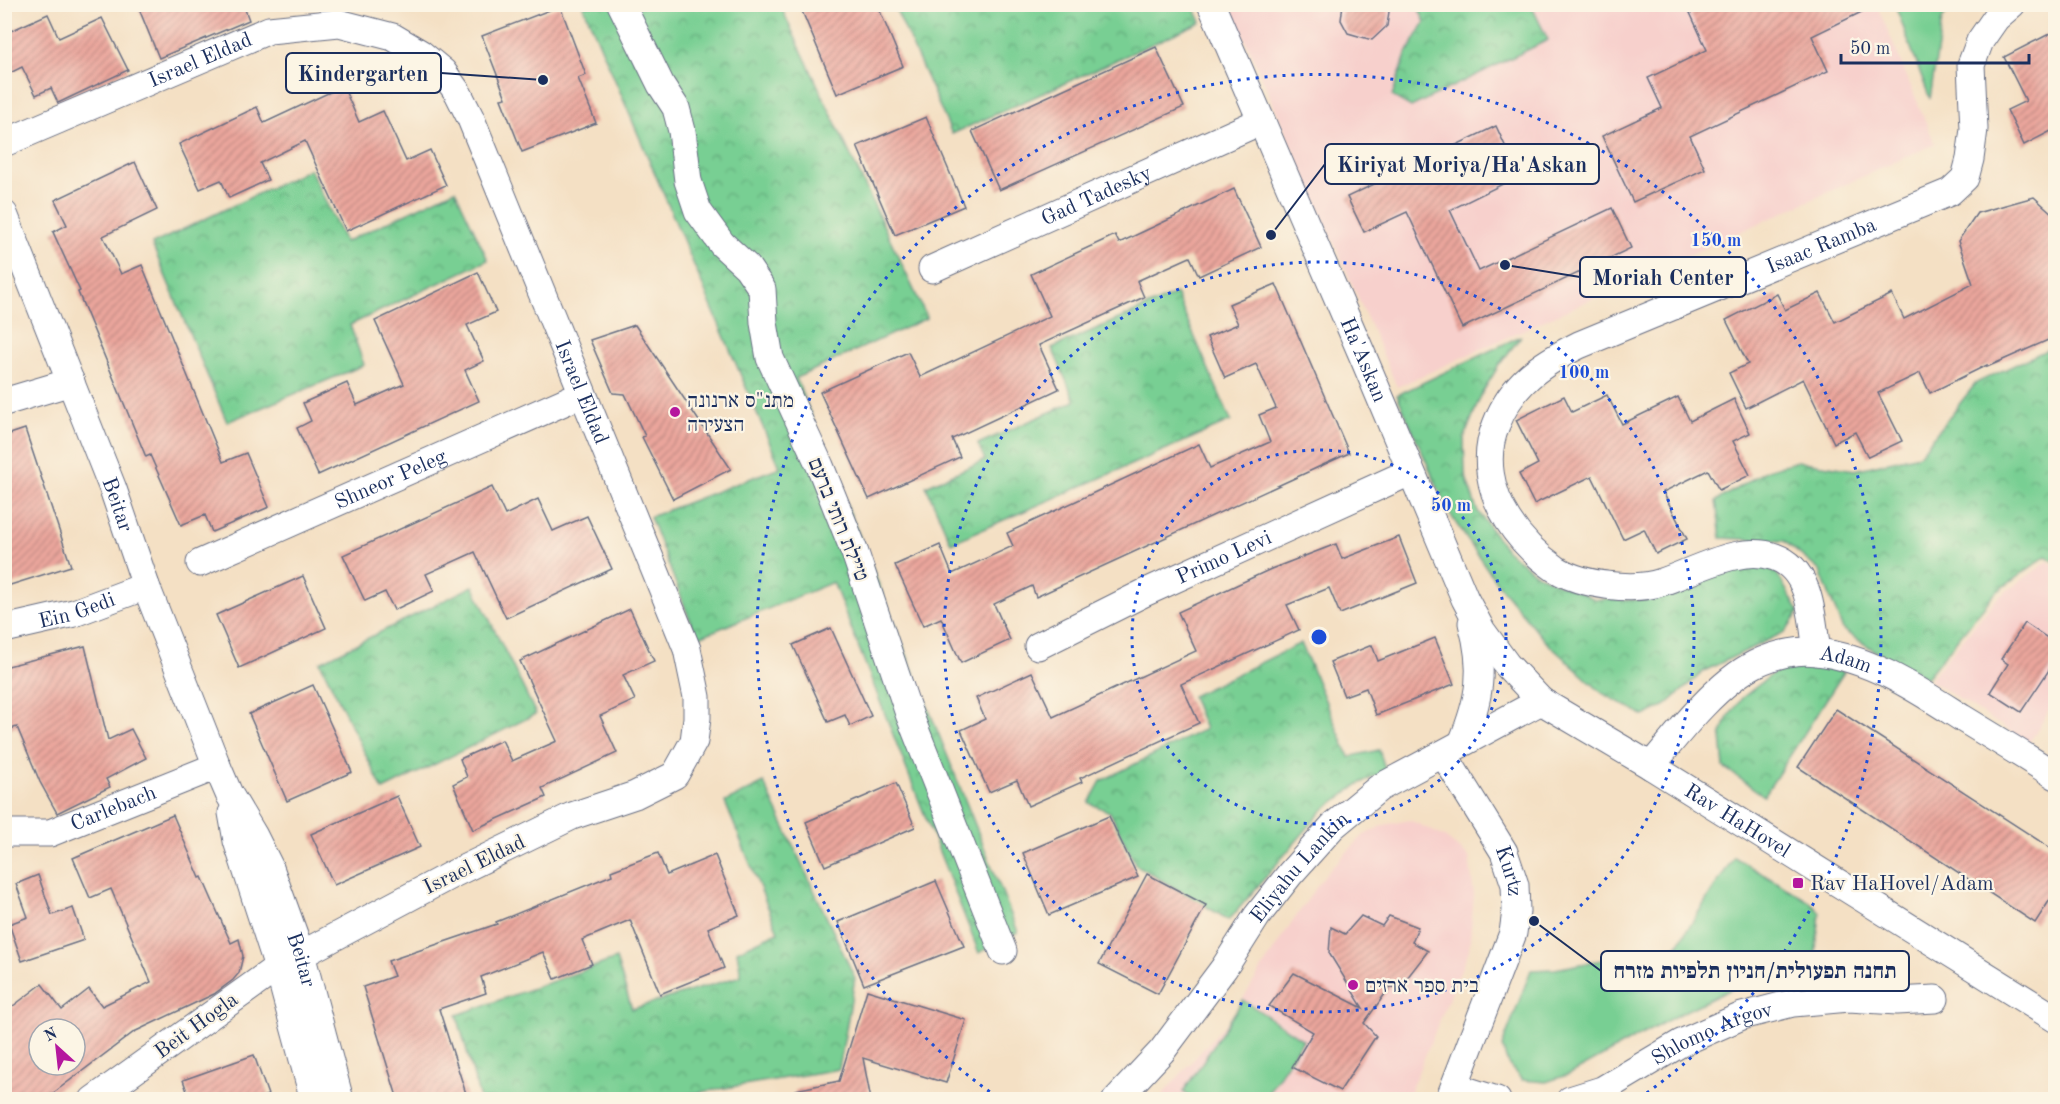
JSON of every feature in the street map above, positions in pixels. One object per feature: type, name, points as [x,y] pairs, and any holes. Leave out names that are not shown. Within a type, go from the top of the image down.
[{"type":"street","name":"טיילת רותי ברעם","points":[[621,4],[645,55],[676,108],[682,131],[688,181],[698,211],[722,244],[747,267],[762,289],[764,322],[770,358],[820,466],[855,553],[909,714],[1003,951]]},
{"type":"street","name":"Ha'Askan","points":[[1211,4],[1465,599],[1482,631],[1507,665],[1541,700]]},
{"type":"street","name":"Isaac Ramba","points":[[1817,652],[1805,587],[1795,571],[1777,557],[1758,552],[1734,556],[1660,583],[1636,587],[1608,586],[1557,570],[1518,536],[1499,507],[1489,461],[1491,437],[1512,394],[1530,375],[1550,360],[1579,345],[1950,192],[1965,178],[1970,159],[1974,129],[1971,64],[1980,41],[1996,18],[2012,4]]},
{"type":"street","name":"Israel Eldad","points":[[4,143],[269,30],[339,23],[393,37],[420,52],[442,72],[458,93],[471,119],[687,649],[697,697],[697,718],[694,741],[675,775],[635,795],[572,816],[451,875],[289,960]]},
{"type":"street","name":"Gad Tadesky","points":[[932,269],[1261,121]]},
{"type":"street","name":"Beitar","points":[[4,214],[113,489],[146,586],[217,766],[229,794],[270,868],[314,1100]]},
{"type":"street","points":[[4,402],[71,382]]},
{"type":"street","name":"Shneor Peleg","points":[[200,563],[582,394]]},
{"type":"street","name":"Primo Levi","points":[[1038,645],[1144,593],[1410,472]]},
{"type":"street","name":"Ein Gedi","points":[[4,629],[74,613],[146,586]]},
{"type":"street","points":[[1453,749],[1474,712],[1479,687],[1480,660],[1477,638],[1465,599]]},
{"type":"street","name":"Adam","points":[[1651,766],[1687,723],[1734,677],[1755,664],[1785,653],[1817,652],[1871,667],[1909,685],[2055,776]]},
{"type":"street","name":"Eliyahu Lankin","points":[[1116,1100],[1170,1042],[1224,968],[1257,916],[1290,874],[1333,826],[1379,788],[1541,700]]},
{"type":"street","name":"Rav HaHovel","points":[[1541,700],[1651,766],[2055,1019]]},
{"type":"street","name":"Kurtz","points":[[1452,1093],[1513,933],[1516,911],[1515,885],[1504,852],[1453,749]]},
{"type":"street","name":"Carlebach","points":[[4,833],[50,833],[217,766]]},
{"type":"street","name":"Beitar","points":[[289,960],[340,1100]]},
{"type":"street","name":"Beit Hogla","points":[[93,1100],[289,960]]},
{"type":"street","name":"Shlomo Argov","points":[[1570,1100],[1602,1090],[1681,1043],[1742,1016],[1793,1003],[1849,998],[1897,1001],[1935,999]]},
{"type":"street","points":[[1452,1093],[1497,1100]]},
{"type":"shaded area","points":[[1230,5],[1877,5],[1935,144],[1397,387]]},
{"type":"shaded area","points":[[2048,561],[2055,566],[2055,701],[2029,743],[1929,680],[1997,598]]},
{"type":"shaded area","name":"בית ספר ארזים","points":[[1410,820],[1445,837],[1469,857],[1474,895],[1469,950],[1407,1099],[1169,1100],[1162,1095],[1230,1019],[1326,873],[1364,835],[1384,825]]},
{"type":"green space","points":[[583,5],[780,5],[927,318],[796,378],[1018,932],[979,953],[833,582],[697,638],[650,517],[780,467]]},
{"type":"green space","points":[[894,5],[1193,5],[1201,22],[952,134]]},
{"type":"green space","points":[[1417,5],[1531,5],[1548,40],[1411,107],[1392,96],[1406,55],[1425,22]]},
{"type":"green space","points":[[1895,5],[1954,5],[1942,19],[1930,99]]},
{"type":"green space","points":[[310,169],[345,242],[455,190],[488,260],[350,325],[364,365],[227,422],[152,244]]},
{"type":"green space","points":[[1176,294],[1231,421],[951,543],[926,486],[985,460],[978,444],[1075,401],[1052,348]]},
{"type":"green space","points":[[1521,336],[1482,393],[1464,438],[1465,474],[1477,510],[1506,550],[1538,575],[1595,599],[1647,600],[1688,588],[1734,564],[1759,564],[1776,572],[1799,612],[1785,632],[1704,671],[1666,705],[1644,716],[1602,693],[1544,640],[1497,583],[1449,513],[1397,395]]},
{"type":"green space","points":[[2055,346],[2055,562],[2046,556],[1994,594],[1926,678],[1880,654],[1843,630],[1820,571],[1784,541],[1721,538],[1716,501],[1767,470],[1797,461],[1855,470],[1919,455],[1976,383]]},
{"type":"green space","points":[[473,586],[536,714],[383,790],[320,662]]},
{"type":"green space","points":[[1301,643],[1349,757],[1379,750],[1386,771],[1359,784],[1322,811],[1229,920],[1136,865],[1110,812],[1089,803],[1101,781],[1205,729],[1192,696]]},
{"type":"green space","points":[[1811,665],[1844,672],[1764,796],[1724,767],[1721,737],[1727,719],[1742,698],[1774,673]]},
{"type":"green space","points":[[764,783],[855,978],[839,1069],[659,1099],[480,1099],[457,1015],[616,959],[632,1009],[741,976],[737,951],[778,932],[725,802]]},
{"type":"green space","points":[[1734,857],[1810,902],[1820,913],[1815,958],[1761,975],[1681,1013],[1570,1074],[1546,1082],[1522,1080],[1508,1064],[1502,1046],[1531,970],[1555,969],[1677,946]]},
{"type":"green space","points":[[1243,1000],[1303,1040],[1264,1099],[1194,1099],[1183,1092]]},
{"type":"building","points":[[137,4],[243,4],[249,20],[159,58]]},
{"type":"building","points":[[799,4],[877,4],[903,66],[837,94]]},
{"type":"building","points":[[1343,4],[1390,4],[1387,26],[1372,40],[1348,33],[1341,20]]},
{"type":"building","points":[[1686,4],[1878,4],[1812,36],[1828,71],[1690,136],[1705,169],[1633,202],[1602,136],[1662,108],[1648,78],[1707,50]]},
{"type":"building","points":[[560,6],[586,75],[578,78],[596,123],[522,152],[501,99],[506,98],[482,36]]},
{"type":"building","points":[[48,14],[59,38],[102,18],[128,70],[58,103],[51,88],[36,95],[22,67],[4,76],[4,34]]},
{"type":"building","points":[[2055,31],[2055,129],[2024,145],[2007,110],[2026,101],[2004,57]]},
{"type":"building","points":[[1156,47],[1184,107],[999,190],[972,131]]},
{"type":"building","points":[[343,86],[359,122],[383,111],[406,161],[430,150],[446,185],[346,231],[305,141],[260,163],[268,180],[229,198],[221,180],[200,189],[179,144],[257,107],[264,123]]},
{"type":"building","points":[[926,117],[964,206],[895,235],[857,146]]},
{"type":"building","points":[[1496,126],[1519,176],[1450,210],[1479,271],[1612,208],[1631,248],[1462,328],[1407,212],[1364,232],[1347,197]]},
{"type":"building","points":[[135,162],[157,210],[103,236],[121,274],[142,265],[223,462],[246,453],[269,507],[212,532],[205,515],[181,525],[150,455],[146,457],[78,292],[80,291],[53,232],[67,225],[55,200]]},
{"type":"building","points":[[1234,189],[1261,247],[1199,276],[1190,257],[1137,281],[1144,297],[1039,345],[1059,389],[952,439],[960,457],[869,499],[820,392],[908,352],[920,377],[1050,316],[1031,274],[1115,235],[1119,243]]},
{"type":"building","points":[[2034,197],[2055,216],[2055,337],[1987,367],[1987,365],[1930,393],[1920,373],[1878,393],[1902,441],[1868,457],[1855,432],[1834,443],[1803,379],[1746,408],[1729,373],[1748,364],[1726,320],[1777,294],[1785,310],[1820,293],[1835,322],[1892,294],[1904,319],[1973,284],[1958,241],[1977,213]]},
{"type":"building","points":[[478,272],[496,312],[467,325],[484,361],[465,370],[479,401],[318,475],[297,428],[311,421],[303,403],[347,383],[357,405],[404,384],[375,321]]},
{"type":"building","points":[[1276,284],[1349,453],[1036,597],[1032,586],[994,604],[1010,640],[961,663],[941,618],[923,626],[895,565],[940,545],[952,574],[1013,546],[1007,533],[1199,444],[1210,468],[1270,442],[1259,415],[1276,408],[1256,364],[1225,378],[1207,337],[1238,324],[1229,304]]},
{"type":"building","name":"מתנ\"ס ארנונה הצעירה","points":[[635,325],[731,469],[673,499],[642,437],[645,436],[625,394],[613,393],[590,340]]},
{"type":"building","points":[[1607,395],[1622,424],[1678,397],[1690,421],[1734,399],[1750,433],[1733,441],[1750,475],[1719,490],[1708,470],[1663,492],[1687,539],[1656,554],[1644,529],[1623,539],[1592,476],[1534,504],[1519,474],[1538,464],[1516,420],[1564,396],[1572,412]]},
{"type":"building","points":[[25,429],[71,566],[4,587],[4,436]]},
{"type":"building","points":[[492,487],[505,515],[538,499],[553,531],[587,516],[612,569],[506,618],[475,552],[426,574],[434,591],[394,610],[385,592],[365,601],[343,555]]},
{"type":"building","points":[[1399,537],[1417,583],[1340,614],[1329,588],[1287,605],[1299,630],[1181,684],[1199,723],[1080,778],[1082,782],[1028,806],[1017,780],[989,792],[961,730],[985,719],[976,698],[1032,672],[1053,717],[1196,651],[1178,612],[1271,569],[1336,544],[1342,559]]},
{"type":"building","points":[[303,576],[326,628],[239,668],[216,615]]},
{"type":"building","points":[[630,609],[654,661],[623,675],[635,700],[600,716],[617,753],[542,788],[546,797],[473,830],[453,784],[467,777],[460,759],[502,740],[512,761],[557,741],[520,661]]},
{"type":"building","points":[[2025,623],[2055,643],[2055,661],[2021,712],[1990,692],[2008,664],[2001,659]]},
{"type":"building","points":[[831,628],[871,716],[850,726],[845,715],[828,722],[793,645]]},
{"type":"building","points":[[1435,638],[1454,684],[1376,715],[1366,688],[1344,696],[1330,662],[1372,645],[1378,661]]},
{"type":"building","points":[[85,646],[108,740],[131,729],[146,758],[106,779],[110,787],[57,813],[40,782],[17,727],[4,731],[4,667]]},
{"type":"building","points":[[313,685],[352,772],[287,801],[249,714]]},
{"type":"building","points":[[1836,709],[2055,851],[2055,892],[2035,923],[1798,767]]},
{"type":"building","points":[[896,783],[915,827],[825,866],[806,822]]},
{"type":"building","points":[[397,796],[420,847],[334,885],[311,834]]},
{"type":"building","points":[[173,815],[231,943],[239,939],[243,956],[239,973],[214,994],[134,1032],[87,1068],[87,1017],[27,1017],[27,1077],[74,1077],[44,1100],[4,1100],[4,1013],[42,984],[62,1010],[89,989],[102,1006],[151,982],[111,889],[90,898],[73,858]]},
{"type":"building","points":[[1109,816],[1138,877],[1049,915],[1023,853]]},
{"type":"building","points":[[658,853],[667,875],[715,855],[739,915],[708,928],[724,968],[660,994],[630,920],[582,940],[592,964],[555,979],[543,952],[481,977],[486,993],[439,1009],[468,1100],[398,1100],[363,987],[394,976],[388,961],[497,924],[496,922],[612,875],[611,871]]},
{"type":"building","points":[[1147,874],[1206,905],[1158,994],[1099,964]]},
{"type":"building","points":[[38,875],[52,915],[73,908],[84,940],[22,961],[9,924],[28,917],[16,884]]},
{"type":"building","points":[[936,881],[964,946],[864,985],[838,922]]},
{"type":"building","name":"בית ספר ארזים","points":[[1361,916],[1382,926],[1389,916],[1418,927],[1412,942],[1428,951],[1400,987],[1390,987],[1364,1023],[1376,1036],[1340,1091],[1292,1067],[1313,1032],[1269,1006],[1294,973],[1363,1008],[1329,953],[1331,927],[1345,934]]},
{"type":"building","points":[[867,990],[966,1020],[946,1083],[863,1058],[871,1100],[796,1100],[795,1090],[839,1081]]},
{"type":"building","points":[[254,1055],[268,1095],[254,1100],[190,1100],[183,1080]]},
{"type":"place","name":"Kindergarten","points":[[543,80]]},
{"type":"place","name":"Kiriyat Moriya/Ha'Askan","points":[[1271,235]]},
{"type":"place","name":"Moriah Center","points":[[1505,265]]},
{"type":"place","name":"מתנ\"ס ארנונה הצעירה","points":[[675,412]]},
{"type":"place","name":"Rav HaHovel/Adam","points":[[1798,883]]},
{"type":"place","name":"תחנה תפעולית/חניון תלפיות מזרח","points":[[1534,921]]},
{"type":"place","name":"בית ספר ארזים","points":[[1353,985]]}]
